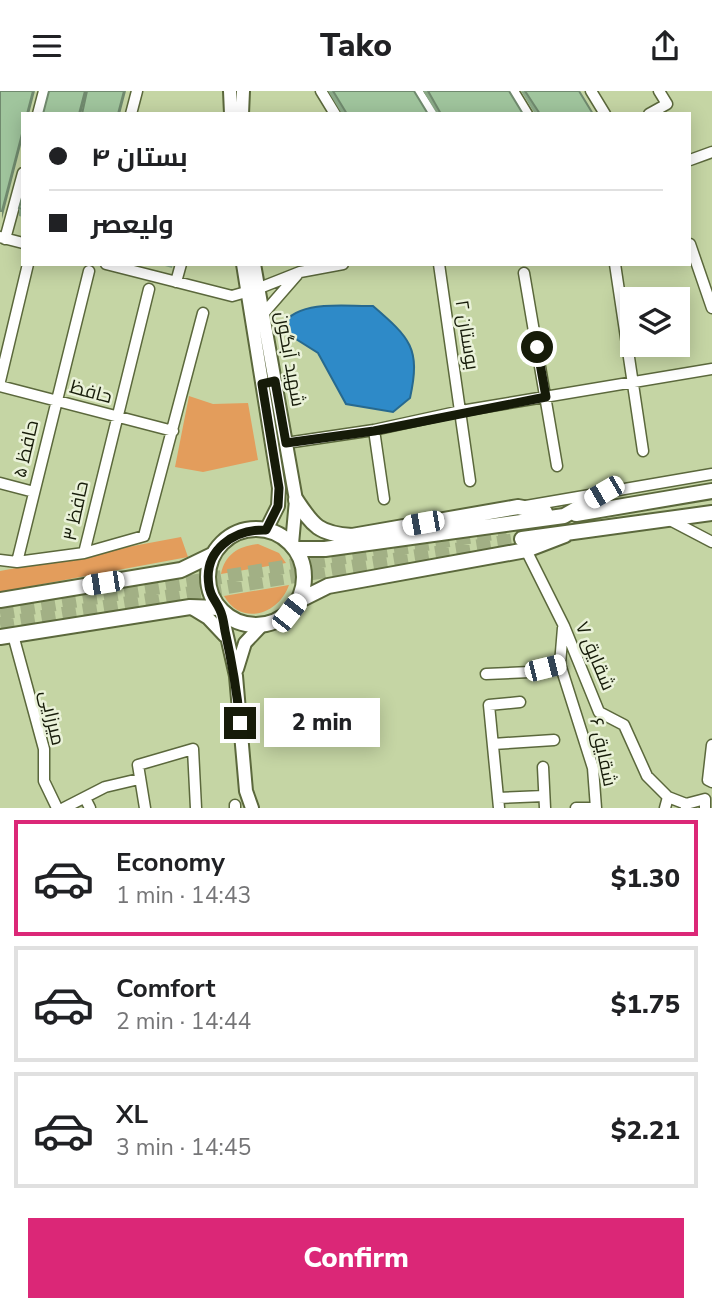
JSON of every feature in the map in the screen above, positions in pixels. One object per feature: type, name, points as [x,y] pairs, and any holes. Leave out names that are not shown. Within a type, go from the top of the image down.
[{"type":"highway","points":[[0,600],[181,571],[214,554],[236,533],[266,530],[293,546],[325,549],[564,516],[712,491]]},
{"type":"highway","points":[[523,539],[604,492]]},
{"type":"highway","points":[[296,500],[313,525],[331,535],[352,535],[518,507],[564,516]]},
{"type":"highway","points":[[6,636],[190,607],[220,609],[247,625],[262,625],[285,616],[298,601],[328,586],[523,539],[712,513]]},
{"type":"highway","points":[[293,546],[304,571],[298,601]]},
{"type":"highway","points":[[214,554],[208,583],[220,609]]},
{"type":"main road","name":"شهید آبگون","points":[[244,266],[263,314],[279,488],[278,506],[266,530]]},
{"type":"main road","name":"شهید آبگون","points":[[254,266],[252,290],[268,382],[286,443],[296,500],[293,546]]},
{"type":"main road","points":[[190,607],[217,626],[227,638]]},
{"type":"main road","points":[[220,609],[236,676],[246,792],[252,808]]},
{"type":"main road","points":[[236,676],[238,658],[245,643],[262,625]]},
{"type":"street","points":[[39,112],[44,91]]},
{"type":"street","points":[[132,112],[137,91]]},
{"type":"street","points":[[417,91],[431,112]]},
{"type":"street","points":[[513,91],[526,112]]},
{"type":"street","points":[[591,91],[604,112]]},
{"type":"street","points":[[653,112],[667,104],[659,91]]},
{"type":"street","points":[[321,93],[326,112]]},
{"type":"street","points":[[321,93],[334,112]]},
{"type":"street","points":[[691,160],[712,152]]},
{"type":"street","points":[[21,180],[3,238],[21,242]]},
{"type":"street","points":[[691,247],[712,308]]},
{"type":"street","points":[[0,383],[28,266]]},
{"type":"street","points":[[114,266],[232,296],[300,272],[332,266]]},
{"type":"street","points":[[176,282],[180,266]]},
{"type":"street","name":"بوستان ۲","points":[[439,266],[470,481]]},
{"type":"street","points":[[615,266],[643,451]]},
{"type":"street","name":"حافظ ۵","points":[[17,562],[89,271]]},
{"type":"street","points":[[263,314],[300,272]]},
{"type":"street","points":[[524,272],[557,466]]},
{"type":"street","name":"حافظ ۳","points":[[149,289],[84,553],[144,536],[173,431]]},
{"type":"street","points":[[173,431],[204,313]]},
{"type":"street","points":[[286,443],[374,431],[461,411],[712,369]]},
{"type":"street","name":"حافظ","points":[[0,383],[56,401],[173,431]]},
{"type":"street","points":[[374,431],[383,499]]},
{"type":"street","points":[[518,507],[712,474]]},
{"type":"street","points":[[0,483],[34,492]]},
{"type":"street","points":[[670,520],[712,542]]},
{"type":"street","name":"شقایق ۷","points":[[523,539],[564,626],[599,712],[624,725],[647,776],[668,797]]},
{"type":"street","points":[[0,560],[17,562],[84,553]]},
{"type":"street","points":[[486,674],[530,672],[560,664],[564,626]]},
{"type":"street","name":"میرزایی","points":[[6,636],[44,749],[44,781],[57,808]]},
{"type":"street","name":"شقایق ۶","points":[[560,664],[593,768],[596,808]]},
{"type":"street","points":[[520,702],[489,705],[499,803],[544,796]]},
{"type":"street","points":[[493,744],[554,740]]},
{"type":"street","points":[[710,781],[712,745]]},
{"type":"street","points":[[145,808],[138,765],[193,749],[196,808]]},
{"type":"street","points":[[543,768],[545,808]]},
{"type":"street","points":[[64,808],[105,787],[139,779]]},
{"type":"street","points":[[665,808],[668,797],[686,806],[705,799],[705,808]]},
{"type":"street","points":[[85,798],[90,808]]},
{"type":"street","points":[[576,808],[590,808]]},
{"type":"shaded area","points":[[189,396],[213,404],[248,403],[258,460],[203,472],[175,467]]},
{"type":"shaded area","points":[[181,537],[188,557],[0,592],[0,571]]},
{"type":"shaded area","points":[[258,544],[279,553],[286,563],[221,574],[229,556],[245,547]]},
{"type":"shaded area","points":[[289,585],[277,603],[260,613],[240,611],[224,596]]},
{"type":"water","points":[[373,306],[404,336],[413,355],[410,398],[393,412],[346,404],[318,353],[280,329],[287,319],[308,308]]},
{"type":"building","points":[[0,91],[33,91],[28,112],[21,112],[21,138],[0,211]]},
{"type":"building","points":[[49,91],[85,91],[80,112],[44,112]]},
{"type":"building","points":[[87,91],[124,91],[119,112],[82,112]]},
{"type":"building","points":[[333,91],[414,91],[427,112],[346,112]]},
{"type":"building","points":[[428,91],[509,91],[522,112],[440,112]]},
{"type":"building","points":[[525,91],[579,91],[592,112],[539,112]]},
{"type":"tunnel","points":[[0,613],[506,531]]},
{"type":"tunnel","points":[[0,624],[522,539]]},
{"type":"route","points":[[240,723],[236,676],[221,610],[211,593],[208,573],[214,554],[223,542],[236,533],[250,529],[266,530],[278,506],[279,488],[262,384],[275,381],[286,443],[374,431],[461,411],[546,397],[537,347]]}]
